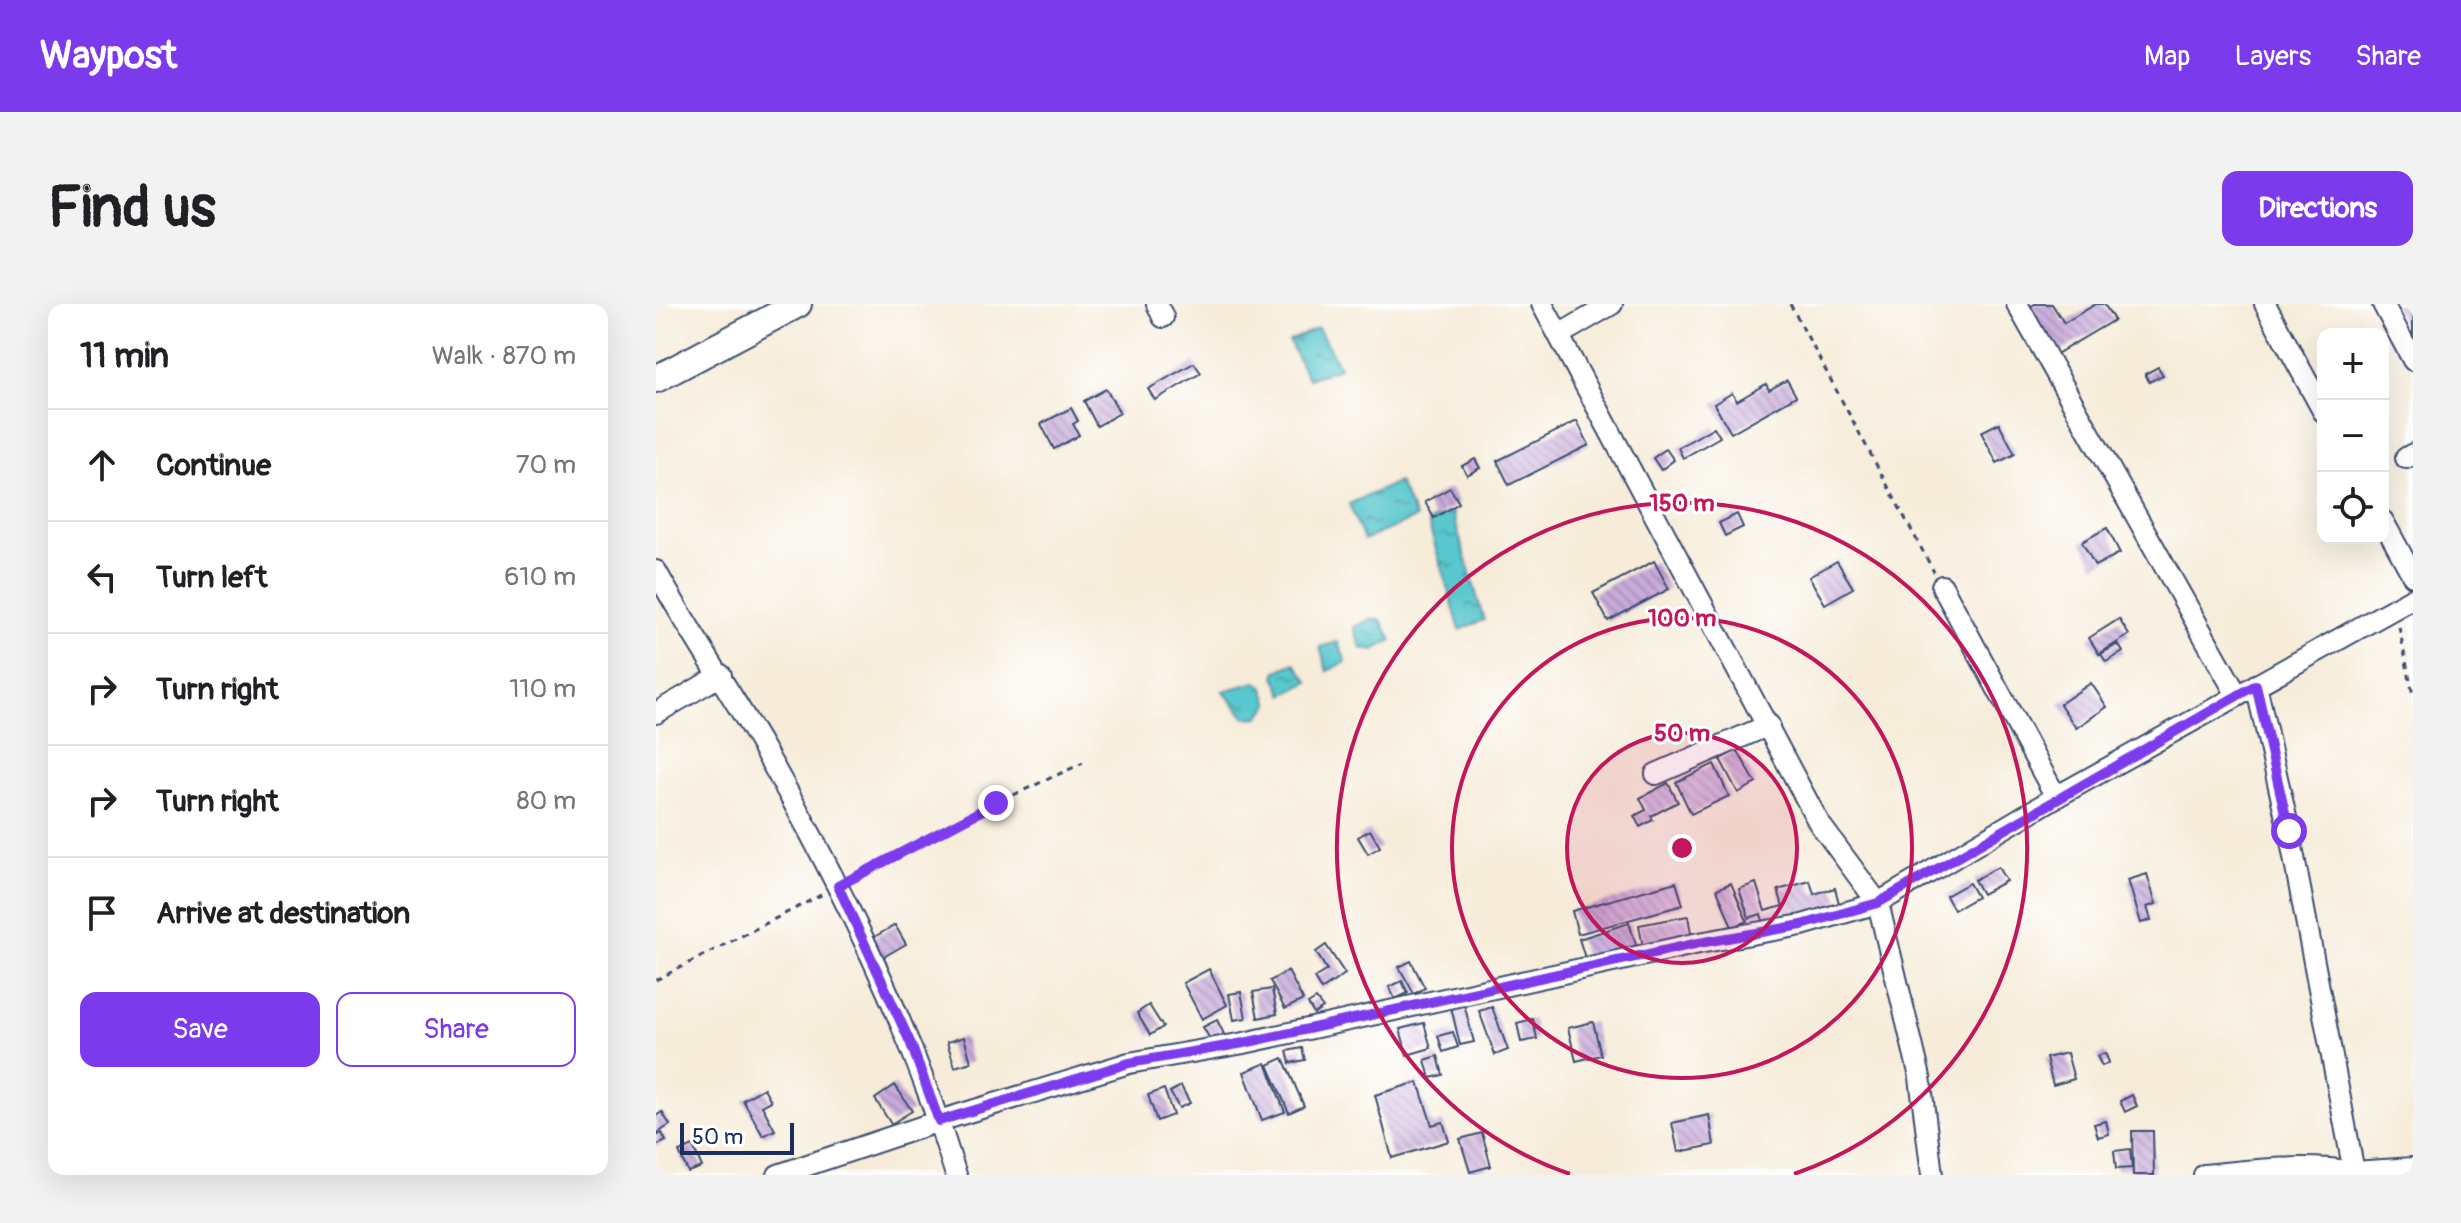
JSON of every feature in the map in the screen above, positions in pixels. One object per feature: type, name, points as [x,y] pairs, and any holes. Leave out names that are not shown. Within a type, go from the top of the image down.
[{"type":"main road","points":[[656,379],[798,304]]},
{"type":"street","points":[[1542,304],[1819,823],[1878,903],[1920,1077],[1932,1175]]},
{"type":"street","points":[[1559,335],[1612,304]]},
{"type":"street","points":[[2017,304],[2237,695]]},
{"type":"street","points":[[2265,304],[2317,400]]},
{"type":"street","points":[[2383,304],[2413,360]]},
{"type":"street","points":[[2389,532],[2413,576]]},
{"type":"street","points":[[656,571],[721,675],[838,886],[911,1044],[956,1175]]},
{"type":"street","points":[[1942,586],[2056,797]]},
{"type":"street","points":[[778,1175],[939,1121],[1129,1063],[1244,1043],[1699,943],[1802,925],[1878,903],[2056,797],[2404,603]]},
{"type":"street","points":[[656,713],[721,675]]},
{"type":"street","points":[[2256,685],[2289,831],[2355,1173]]},
{"type":"street","points":[[1656,774],[1769,725]]},
{"type":"street","points":[[2204,1175],[2259,1170],[2355,1173],[2413,1168]]},
{"type":"path","points":[[1790,304],[1942,586]]},
{"type":"path","points":[[2404,603],[2413,695]]},
{"type":"path","points":[[656,980],[996,803],[1083,763]]},
{"type":"water","points":[[1318,328],[1340,368],[1308,379],[1289,341]]},
{"type":"water","points":[[1398,482],[1416,518],[1364,540],[1349,504]]},
{"type":"water","points":[[1452,512],[1484,620],[1460,630],[1428,522]]},
{"type":"water","points":[[1371,619],[1381,620],[1392,640],[1374,650],[1361,648],[1354,627]]},
{"type":"water","points":[[1338,642],[1346,662],[1327,671],[1320,647]]},
{"type":"water","points":[[1295,663],[1309,682],[1284,695],[1275,676],[1277,671]]},
{"type":"water","points":[[1256,682],[1263,686],[1270,704],[1259,717],[1246,718],[1223,691]]},
{"type":"building","points":[[2035,304],[2052,304],[2064,323],[2096,304],[2104,304],[2114,320],[2053,356],[2026,309]]},
{"type":"building","points":[[2392,304],[2413,304],[2413,342]]},
{"type":"building","points":[[1194,363],[1201,373],[1155,400],[1148,389]]},
{"type":"building","points":[[2158,367],[2163,375],[2149,382],[2145,374]]},
{"type":"building","points":[[1787,380],[1796,396],[1731,433],[1714,404],[1732,393],[1737,401],[1766,384],[1769,390]]},
{"type":"building","points":[[1106,389],[1120,413],[1097,426],[1084,401]]},
{"type":"building","points":[[1071,408],[1078,421],[1073,424],[1079,435],[1054,449],[1041,424]]},
{"type":"building","points":[[1577,421],[1589,445],[1509,485],[1497,461]]},
{"type":"building","points":[[1999,423],[2015,454],[1997,463],[1981,432]]},
{"type":"building","points":[[1714,427],[1720,437],[1683,458],[1678,448]]},
{"type":"building","points":[[1666,449],[1674,460],[1661,470],[1653,458]]},
{"type":"building","points":[[1475,459],[1480,468],[1467,475],[1462,466]]},
{"type":"building","points":[[1450,488],[1459,503],[1434,518],[1425,502]]},
{"type":"building","points":[[1737,514],[1743,527],[1725,536],[1719,523]]},
{"type":"building","points":[[2107,528],[2120,553],[2095,566],[2082,542]]},
{"type":"building","points":[[1654,561],[1669,589],[1608,621],[1593,593]]},
{"type":"building","points":[[1837,561],[1853,588],[1825,604],[1809,577]]},
{"type":"building","points":[[2119,619],[2129,635],[2099,654],[2089,638]]},
{"type":"building","points":[[2118,644],[2123,652],[2106,662],[2101,654]]},
{"type":"building","points":[[2091,683],[2107,707],[2076,728],[2060,704]]},
{"type":"building","points":[[1737,750],[1756,783],[1738,793],[1720,759]]},
{"type":"building","points":[[1714,764],[1729,796],[1691,814],[1676,782]]},
{"type":"building","points":[[1668,783],[1678,802],[1651,816],[1653,820],[1640,827],[1634,816],[1646,810],[1640,798]]},
{"type":"building","points":[[1370,830],[1380,847],[1368,854],[1358,837]]},
{"type":"building","points":[[1998,867],[2006,881],[1982,894],[1974,880]]},
{"type":"building","points":[[2147,874],[2156,904],[2147,907],[2151,920],[2141,923],[2128,880]]},
{"type":"building","points":[[1810,881],[1814,894],[1835,888],[1840,907],[1765,928],[1761,914],[1749,918],[1739,889],[1756,883],[1765,911],[1783,906],[1778,890]]},
{"type":"building","points":[[1676,882],[1683,905],[1578,934],[1572,911]]},
{"type":"building","points":[[1731,883],[1747,921],[1732,927],[1717,889]]},
{"type":"building","points":[[1969,883],[1977,897],[1954,910],[1946,896]]},
{"type":"building","points":[[1688,916],[1692,939],[1643,948],[1639,925]]},
{"type":"building","points":[[1629,923],[1637,948],[1587,964],[1579,939]]},
{"type":"building","points":[[895,925],[906,944],[873,963],[862,944]]},
{"type":"building","points":[[1326,945],[1345,974],[1321,990],[1314,978],[1327,970],[1316,952]]},
{"type":"building","points":[[1411,961],[1425,988],[1414,994],[1399,967]]},
{"type":"building","points":[[1209,969],[1227,1005],[1202,1019],[1183,983]]},
{"type":"building","points":[[1288,971],[1303,1000],[1285,1009],[1270,981]]},
{"type":"building","points":[[1402,981],[1408,993],[1395,999],[1389,987]]},
{"type":"building","points":[[1272,989],[1277,1014],[1258,1018],[1253,992]]},
{"type":"building","points":[[1241,992],[1246,1018],[1234,1020],[1229,994]]},
{"type":"building","points":[[1316,999],[1323,1008],[1314,1014],[1308,1004]]},
{"type":"building","points":[[1464,1004],[1474,1042],[1460,1045],[1451,1007]]},
{"type":"building","points":[[1149,1005],[1163,1027],[1150,1035],[1137,1013]]},
{"type":"building","points":[[1492,1007],[1508,1050],[1495,1055],[1479,1011]]},
{"type":"building","points":[[1533,1019],[1537,1039],[1521,1042],[1517,1023]]},
{"type":"building","points":[[1217,1020],[1224,1034],[1211,1041],[1203,1027]]},
{"type":"building","points":[[1593,1022],[1601,1055],[1576,1061],[1568,1028]]},
{"type":"building","points":[[1424,1023],[1431,1048],[1407,1055],[1400,1029]]},
{"type":"building","points":[[1453,1032],[1458,1047],[1443,1052],[1438,1036]]},
{"type":"building","points":[[964,1037],[971,1062],[955,1067],[947,1042]]},
{"type":"building","points":[[1302,1048],[1305,1060],[1290,1063],[1287,1051]]},
{"type":"building","points":[[2067,1053],[2074,1079],[2053,1085],[2046,1058]]},
{"type":"building","points":[[2105,1053],[2109,1062],[2102,1066],[2097,1056]]},
{"type":"building","points":[[1438,1056],[1443,1075],[1430,1078],[1425,1060]]},
{"type":"building","points":[[1283,1058],[1304,1106],[1289,1113],[1268,1065]]},
{"type":"building","points":[[1266,1063],[1285,1112],[1262,1120],[1244,1072]]},
{"type":"building","points":[[1418,1082],[1432,1125],[1443,1122],[1449,1141],[1392,1158],[1375,1095]]},
{"type":"building","points":[[895,1085],[912,1111],[891,1124],[875,1099]]},
{"type":"building","points":[[1181,1086],[1190,1103],[1179,1108],[1170,1092]]},
{"type":"building","points":[[764,1088],[771,1101],[762,1106],[775,1130],[763,1136],[743,1100]]},
{"type":"building","points":[[1164,1089],[1173,1115],[1157,1121],[1148,1095]]},
{"type":"building","points":[[2132,1095],[2137,1106],[2125,1112],[2120,1101]]},
{"type":"building","points":[[662,1112],[670,1125],[656,1134],[656,1116]]},
{"type":"building","points":[[1709,1115],[1714,1145],[1678,1152],[1672,1123]]},
{"type":"building","points":[[2106,1121],[2109,1134],[2098,1137],[2094,1124]]},
{"type":"building","points":[[2132,1131],[2153,1131],[2154,1175],[2133,1175]]},
{"type":"building","points":[[662,1133],[666,1141],[656,1146],[656,1136]]},
{"type":"building","points":[[1482,1133],[1491,1166],[1470,1172],[1460,1139]]},
{"type":"building","points":[[693,1146],[702,1167],[688,1172],[679,1152]]},
{"type":"building","points":[[2130,1149],[2132,1168],[2116,1169],[2114,1151]]},
{"type":"route","points":[[996,803],[838,886],[911,1044],[939,1121],[1129,1063],[1244,1043],[1699,943],[1802,925],[1878,903],[2056,797],[2256,685],[2289,831]]}]
